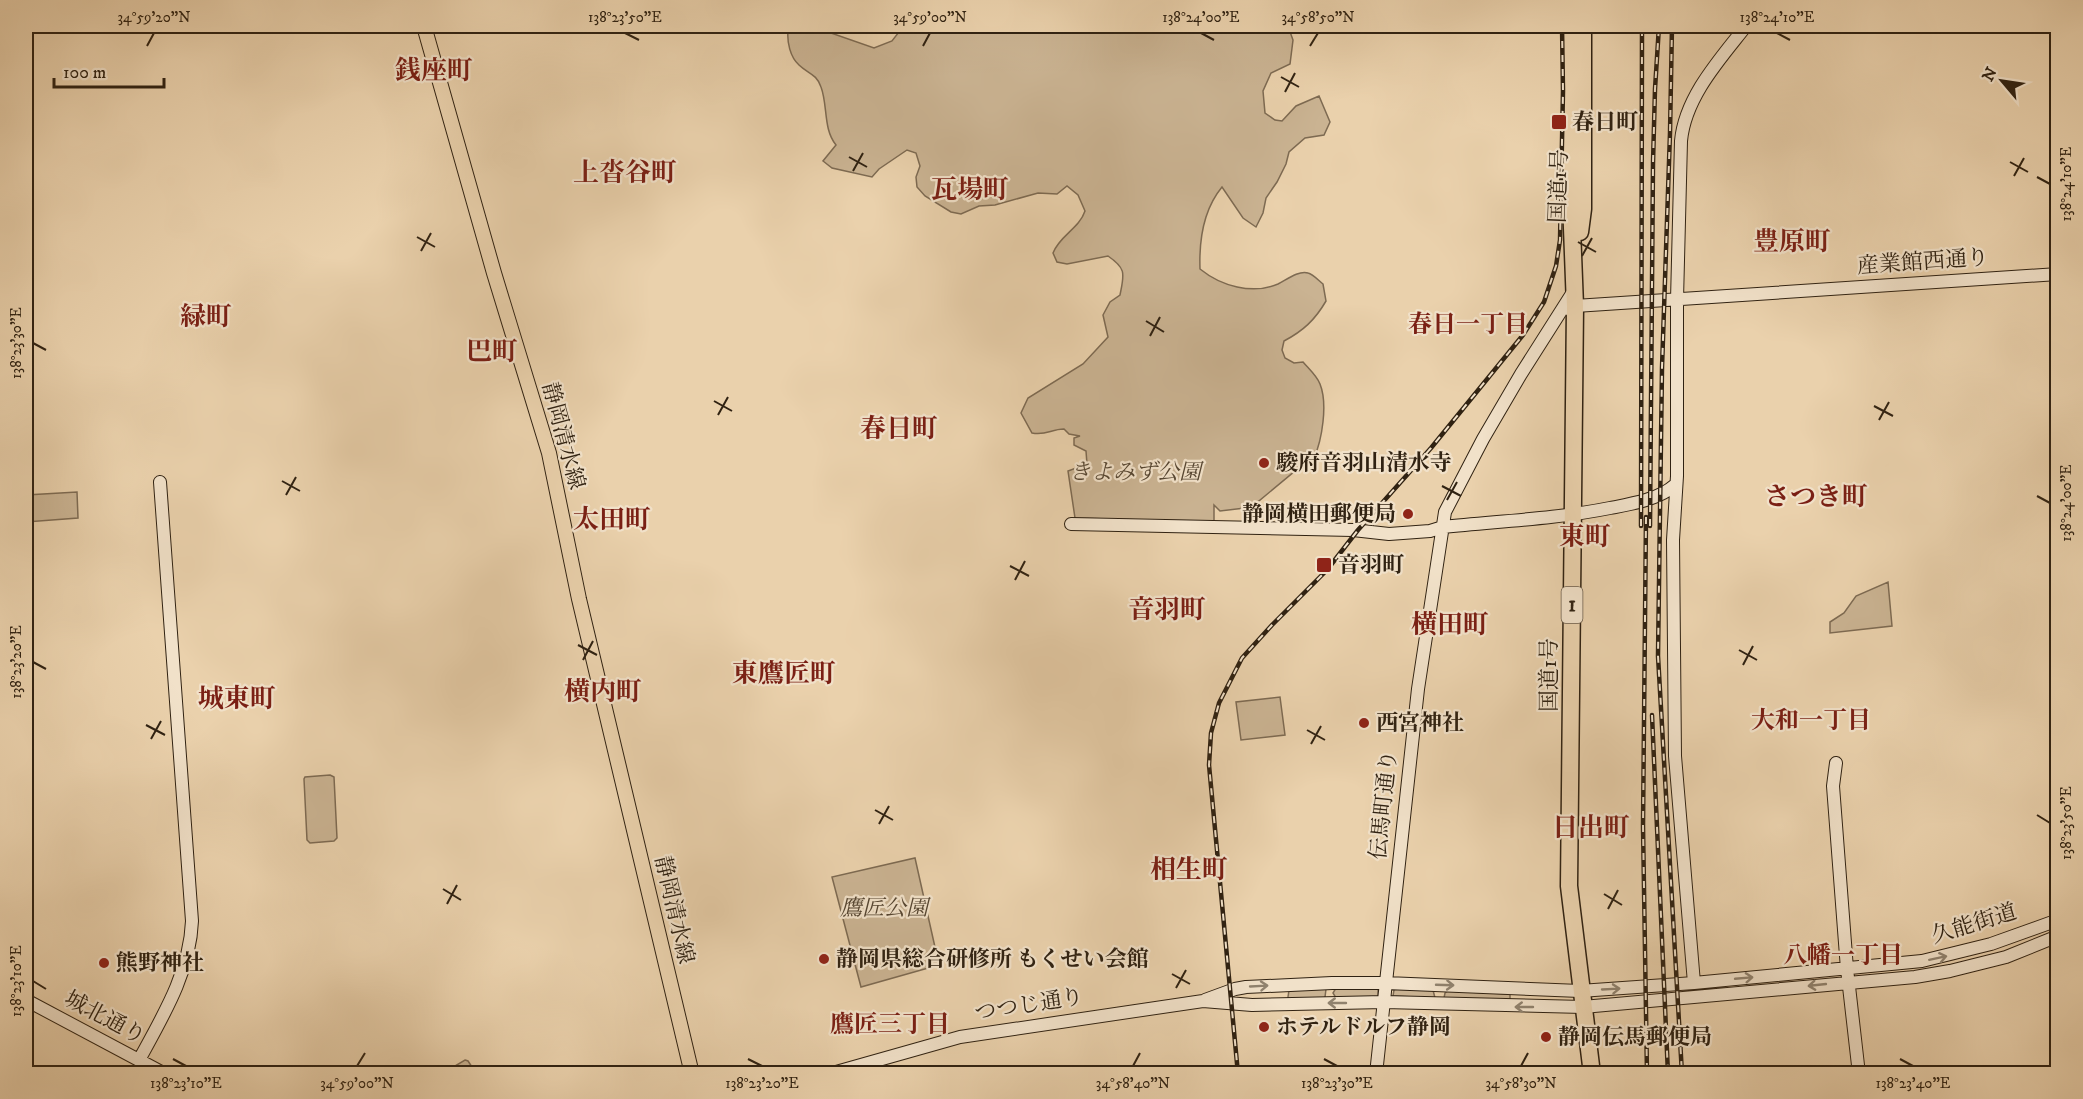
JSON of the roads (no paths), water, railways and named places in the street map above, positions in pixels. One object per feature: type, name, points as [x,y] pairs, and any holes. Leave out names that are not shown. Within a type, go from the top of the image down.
[{"type":"highway","name":"国道1号","points":[[1572,26],[1571,202],[1575,306],[1569,886],[1592,1074]]},
{"type":"highway","name":"国道1号","points":[[1575,282],[1583,209],[1583,26]]},
{"type":"main road","name":"静岡清水線","points":[[424,26],[494,273],[549,453],[579,599],[692,1074]]},
{"type":"street","points":[[1690,983],[1675,756],[1673,540],[1681,141],[1686,120],[1703,83],[1746,26]]},
{"type":"street","name":"産業館西通り","points":[[1575,306],[2058,274]]},
{"type":"street","name":"伝馬町通り","points":[[1376,1074],[1418,689],[1445,512],[1483,439],[1575,282]]},
{"type":"street","points":[[1543,339],[1563,315],[1575,306]]},
{"type":"street","points":[[139,1060],[182,975],[189,951],[192,921],[160,482]]},
{"type":"street","points":[[1071,524],[1353,530],[1389,534],[1573,515],[1633,504],[1662,493],[1675,485]]},
{"type":"street","points":[[1836,763],[1833,786],[1848,976],[1859,1074]]},
{"type":"street","name":"久能街道","points":[[1582,999],[1686,998],[1848,976],[1966,952],[2058,920]]},
{"type":"street","name":"久能街道","points":[[1582,999],[1690,983],[1848,976],[1915,976],[1950,971],[2006,957],[2058,936]]},
{"type":"street","name":"つつじ通り","points":[[1203,1001],[1230,990],[1246,987],[1332,983],[1386,983],[1582,999]]},
{"type":"street","name":"つつじ通り","points":[[829,1074],[960,1037],[1203,1001],[1252,1005],[1582,999]]},
{"type":"street","name":"城北通り","points":[[26,1000],[165,1074]]},
{"type":"railway","points":[[1238,1074],[1209,765],[1211,733],[1219,703],[1242,658],[1327,570],[1358,530],[1431,448],[1523,335],[1544,302],[1556,266],[1560,240],[1562,26]]},
{"type":"railway","points":[[1641,526],[1642,26]]},
{"type":"railway","points":[[1650,526],[1653,163],[1659,26]]},
{"type":"railway","points":[[1672,26],[1662,368],[1658,656],[1682,1074]]},
{"type":"railway","points":[[1646,517],[1643,826],[1647,1074]]},
{"type":"railway","points":[[1652,715],[1668,1074]]},
{"type":"place","name":"春日町","points":[[1559,122]]},
{"type":"place","name":"駿府音羽山清水寺","points":[[1264,463]]},
{"type":"place","name":"静岡横田郵便局","points":[[1408,514]]},
{"type":"place","name":"音羽町","points":[[1324,565]]},
{"type":"place","name":"西宮神社","points":[[1364,723]]},
{"type":"place","name":"静岡県総合研修所 もくせい会館","points":[[824,959]]},
{"type":"place","name":"熊野神社","points":[[104,963]]},
{"type":"place","name":"ホテルドルフ静岡","points":[[1264,1027]]},
{"type":"place","name":"静岡伝馬郵便局","points":[[1546,1037]]},
{"type":"district","name":"銭座町","points":[[434,71]]},
{"type":"district","name":"上沓谷町","points":[[625,173]]},
{"type":"district","name":"瓦場町","points":[[970,190]]},
{"type":"district","name":"豊原町","points":[[1792,242]]},
{"type":"district","name":"緑町","points":[[206,317]]},
{"type":"district","name":"春日一丁目","points":[[1468,325]]},
{"type":"district","name":"巴町","points":[[492,352]]},
{"type":"district","name":"春日町","points":[[899,429]]},
{"type":"district","name":"さつき町","points":[[1816,497]]},
{"type":"district","name":"太田町","points":[[612,520]]},
{"type":"district","name":"東町","points":[[1585,537]]},
{"type":"district","name":"音羽町","points":[[1167,610]]},
{"type":"district","name":"横田町","points":[[1450,625]]},
{"type":"district","name":"東鷹匠町","points":[[784,674]]},
{"type":"district","name":"横内町","points":[[603,692]]},
{"type":"district","name":"城東町","points":[[237,699]]},
{"type":"district","name":"大和一丁目","points":[[1811,721]]},
{"type":"district","name":"日出町","points":[[1591,828]]},
{"type":"district","name":"相生町","points":[[1189,870]]},
{"type":"district","name":"八幡一丁目","points":[[1843,956]]},
{"type":"district","name":"鷹匠三丁目","points":[[890,1025]]},
{"type":"park label","name":"きよみず公園","points":[[1135,472]]},
{"type":"park label","name":"鷹匠公園","points":[[884,908]]}]
